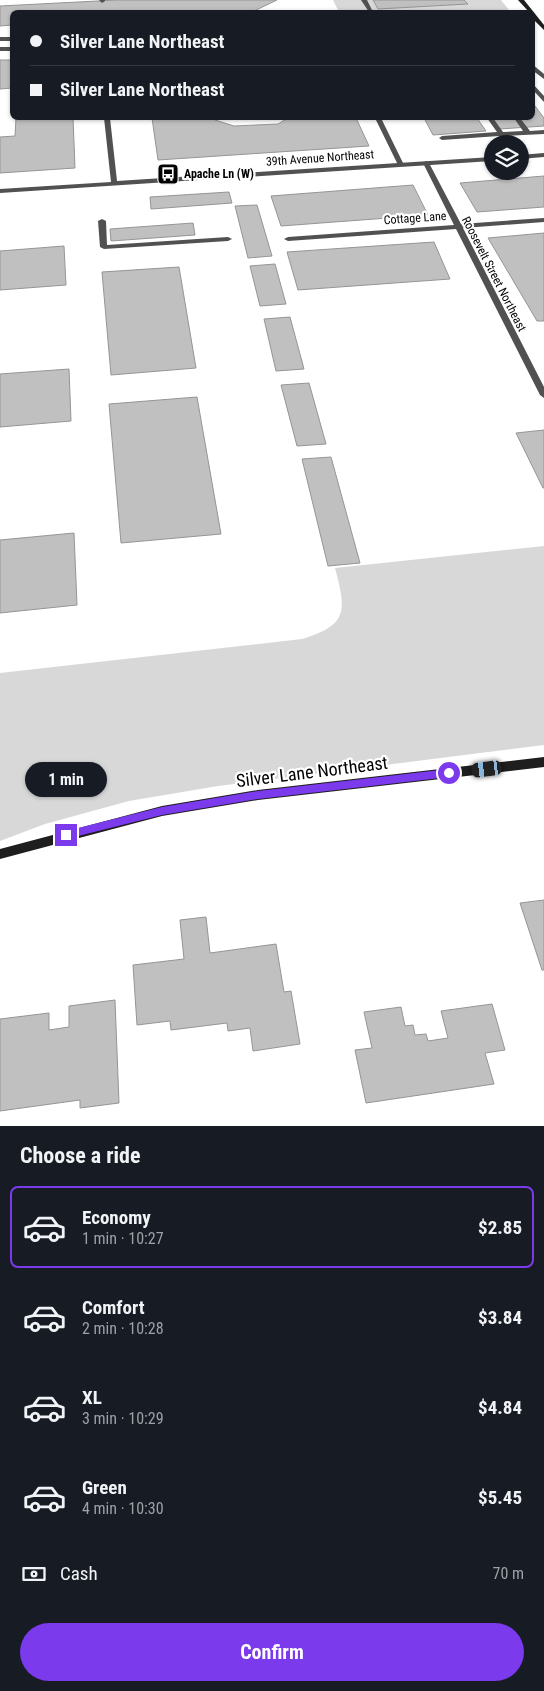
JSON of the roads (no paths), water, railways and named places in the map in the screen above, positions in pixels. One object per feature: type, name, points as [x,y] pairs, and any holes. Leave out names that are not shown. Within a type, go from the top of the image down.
[{"type":"street","points":[[521,0],[529,10]]},
{"type":"street","points":[[535,18],[544,28]]},
{"type":"street","points":[[535,69],[544,77],[535,78]]},
{"type":"street","points":[[107,120],[114,183]]},
{"type":"street","points":[[379,120],[401,164]]},
{"type":"street","points":[[491,120],[501,134]]},
{"type":"street","points":[[518,120],[528,133]]},
{"type":"street","points":[[442,138],[544,132]]},
{"type":"street","points":[[529,156],[544,155]]},
{"type":"street","name":"39th Avenue Northeast","points":[[0,190],[484,159]]},
{"type":"street","name":"Roosevelt Street Northeast","points":[[426,163],[457,227],[544,394]]},
{"type":"street","points":[[102,220],[104,247],[228,239]]},
{"type":"street","name":"Cottage Lane","points":[[288,239],[544,220]]},
{"type":"street","name":"Silver Lane Northeast","points":[[0,854],[66,835],[172,810],[258,795],[544,762]]},
{"type":"place","name":"Apache Ln (W)","points":[[168,174]]}]
